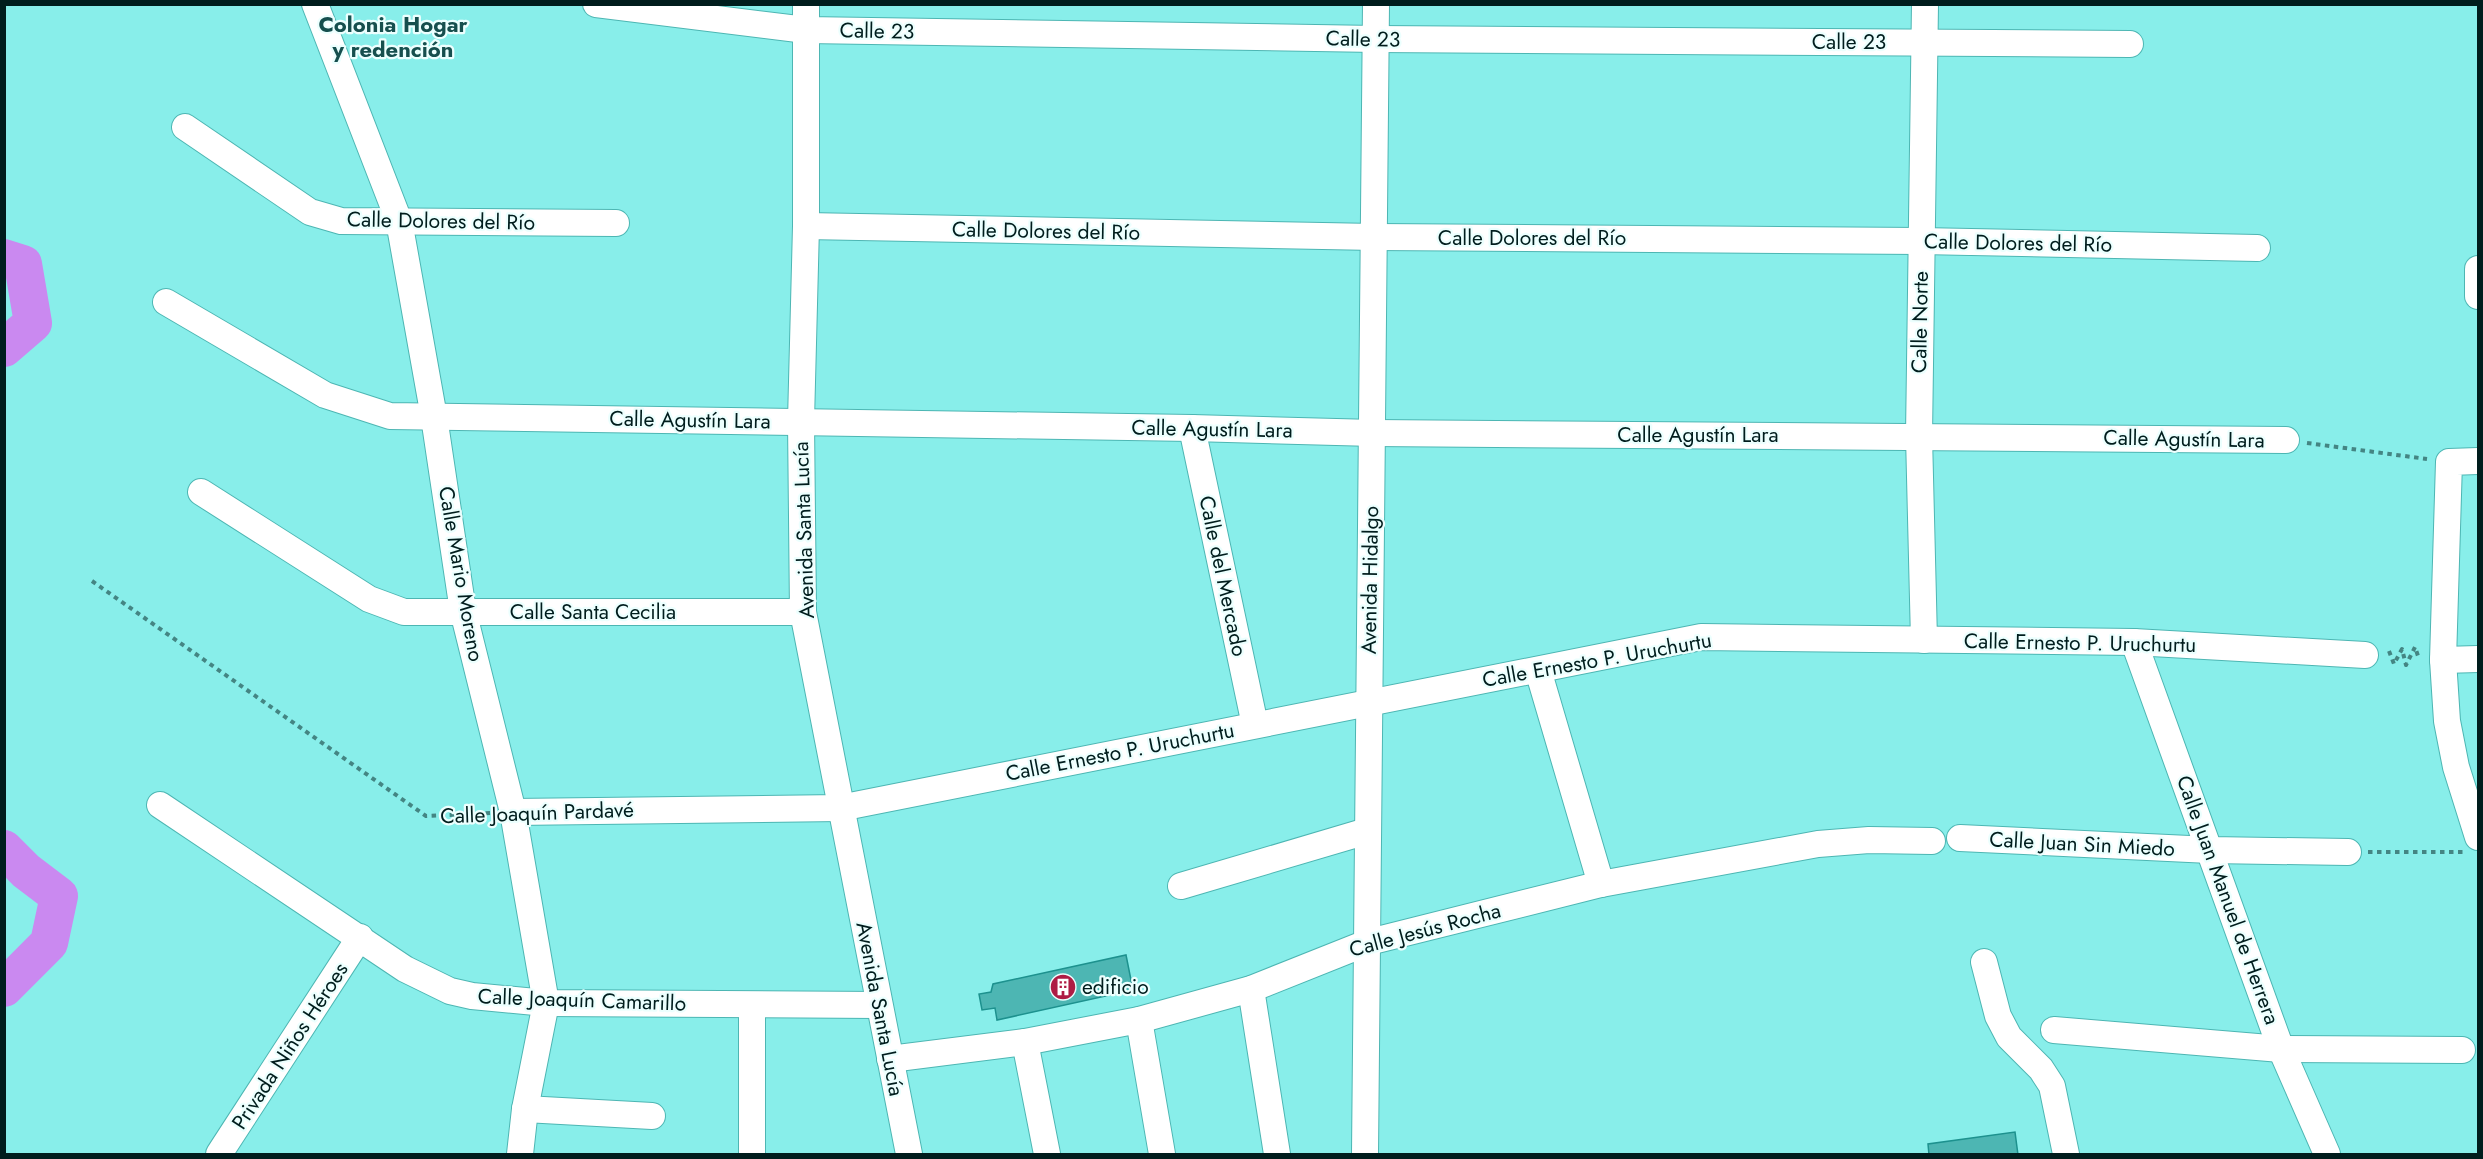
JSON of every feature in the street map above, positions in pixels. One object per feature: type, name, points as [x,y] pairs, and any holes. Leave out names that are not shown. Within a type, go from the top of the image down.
[{"type":"street","name":"Calle Mario Moreno","points":[[315,4],[399,221],[434,417],[463,611],[513,812],[546,1003],[525,1109],[519,1155]]},
{"type":"street","name":"Calle 23","points":[[596,4],[806,30],[1376,39],[2130,44]]},
{"type":"street","name":"Avenida Santa Lucía","points":[[806,4],[806,226],[801,421],[803,612],[909,1155]]},
{"type":"street","name":"Avenida Hidalgo","points":[[1365,1155],[1369,942],[1368,704],[1374,433],[1376,4]]},
{"type":"street","name":"Calle Norte","points":[[1924,640],[1919,436],[1925,4]]},
{"type":"street","name":"Calle Dolores del Río","points":[[185,127],[310,212],[341,221],[616,223]]},
{"type":"street","name":"Calle Dolores del Río","points":[[806,226],[1375,237],[1921,241],[2257,248]]},
{"type":"street","points":[[2478,269],[2478,296]]},
{"type":"street","name":"Calle Agustín Lara","points":[[166,302],[325,395],[390,416],[801,421],[1374,433],[2286,440]]},
{"type":"street","name":"Calle del Mercado","points":[[1192,428],[1255,725]]},
{"type":"street","points":[[2473,845],[2447,721],[2443,660],[2449,462],[2478,461]]},
{"type":"street","name":"Calle Santa Cecilia","points":[[201,492],[369,599],[404,612],[803,612]]},
{"type":"street","name":"Calle Ernesto P. Uruchurtu","points":[[840,807],[1701,637],[2134,642],[2365,655]]},
{"type":"street","name":"Calle Juan Manuel de Herrera","points":[[2134,642],[2281,1049],[2327,1155]]},
{"type":"street","points":[[2443,660],[2478,659]]},
{"type":"street","points":[[1538,670],[1601,884]]},
{"type":"street","name":"Calle Joaquín Camarillo","points":[[160,805],[405,969],[450,991],[472,996],[546,1003],[879,1005]]},
{"type":"street","name":"Calle Joaquín Pardavé","points":[[513,812],[840,807]]},
{"type":"street","points":[[1181,886],[1367,831]]},
{"type":"street","name":"Calle Juan Sin Miedo","points":[[1960,838],[2210,850],[2348,852]]},
{"type":"street","name":"Calle Jesús Rocha","points":[[890,1059],[1025,1042],[1139,1020],[1251,989],[1369,942],[1601,884],[1818,844],[1869,840],[1932,841]]},
{"type":"street","name":"Privada Niños Héroes","points":[[219,1155],[360,937]]},
{"type":"street","points":[[1984,962],[1998,1016],[2009,1037],[2041,1069],[2052,1086],[2066,1155]]},
{"type":"street","points":[[1251,989],[1277,1155]]},
{"type":"street","points":[[752,1006],[752,1155]]},
{"type":"street","points":[[1139,1020],[1162,1155]]},
{"type":"street","points":[[2054,1030],[2281,1049],[2462,1050]]},
{"type":"street","points":[[1025,1042],[1047,1155]]},
{"type":"street","points":[[525,1109],[652,1116]]},
{"type":"path","points":[[2286,440],[2449,462]]},
{"type":"path","name":"Calle Joaquín Pardavé","points":[[92,581],[426,816],[513,812]]},
{"type":"path","points":[[2365,655],[2384,638],[2394,664],[2402,649],[2406,665],[2415,647],[2418,659],[2443,660]]},
{"type":"path","points":[[2348,852],[2473,845]]},
{"type":"building","name":"edificio","points":[[1126,955],[1133,990],[997,1020],[995,1008],[982,1010],[979,994],[991,992],[993,984]]},
{"type":"building","points":[[2015,1132],[2018,1155],[1929,1155],[1928,1144]]},
{"type":"waterway","points":[[4,258],[23,264],[33,323],[4,348]]},
{"type":"waterway","points":[[4,849],[26,871],[59,896],[49,943],[4,988]]},
{"type":"place","name":"edificio","points":[[1063,987]]},
{"type":"district","name":"Colonia Hogar y redención","points":[[393,36]]}]
